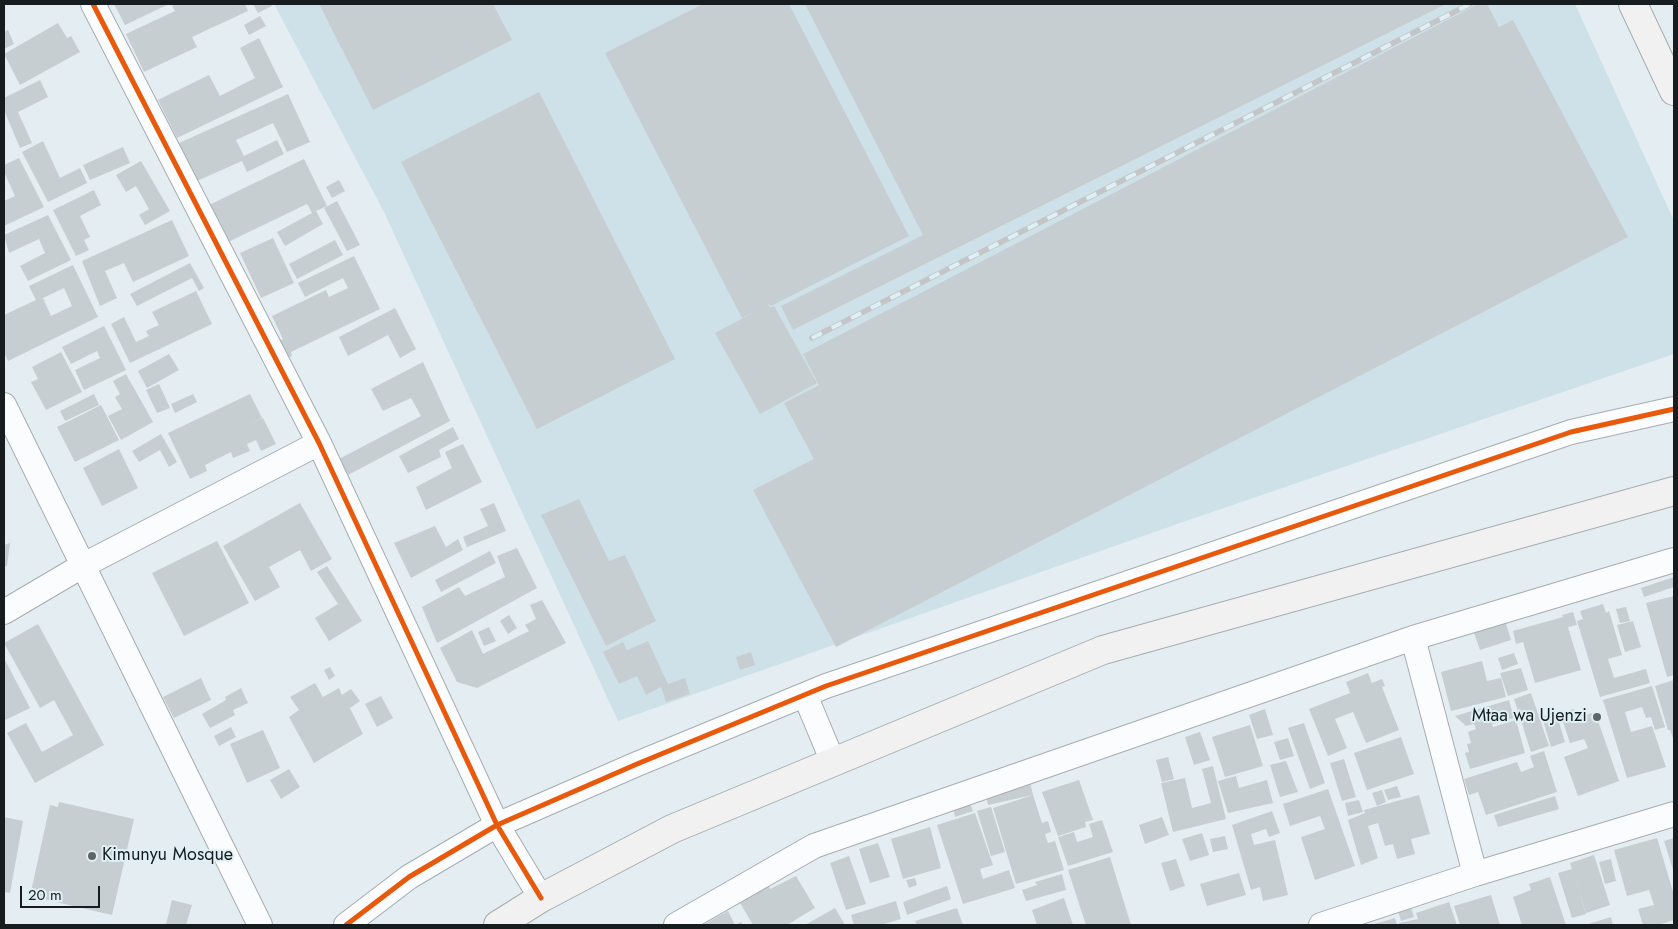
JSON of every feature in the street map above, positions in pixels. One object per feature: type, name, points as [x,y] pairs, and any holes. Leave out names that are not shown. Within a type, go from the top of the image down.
[{"type":"street","points":[[93,4],[319,443],[497,825],[541,898]]},
{"type":"street","points":[[1633,4],[1669,80],[1674,97]]},
{"type":"street","points":[[4,405],[260,925]]},
{"type":"street","points":[[346,925],[410,878],[497,825],[637,764],[805,695],[995,628],[1571,432],[1674,409]]},
{"type":"street","points":[[4,612],[82,566],[319,443]]},
{"type":"street","points":[[498,925],[541,898],[672,829],[1103,650],[1674,491]]},
{"type":"street","points":[[676,925],[814,846],[1413,638],[1674,560]]},
{"type":"street","points":[[1413,638],[1475,874]]},
{"type":"street","points":[[805,695],[833,762]]},
{"type":"street","points":[[1321,925],[1475,874],[1674,814]]},
{"type":"shaded area","points":[[274,4],[1575,4],[1674,221],[1674,354],[1183,522],[618,721],[384,212]]},
{"type":"building","points":[[114,4],[169,4],[125,25]]},
{"type":"building","points":[[176,4],[245,4],[248,11],[192,37],[197,47],[144,72],[126,34],[175,11],[172,6]]},
{"type":"building","points":[[253,4],[271,4],[272,6],[258,13]]},
{"type":"building","points":[[319,4],[493,4],[512,40],[373,110]]},
{"type":"building","points":[[703,4],[789,4],[909,236],[771,306],[768,304],[770,308],[774,306],[817,383],[760,414],[715,333],[758,310],[742,318],[605,53]]},
{"type":"building","points":[[805,4],[1446,4],[793,330],[781,306],[923,235]]},
{"type":"building","points":[[1478,4],[1487,4],[1499,27],[1513,20],[1628,237],[836,647],[753,490],[814,459],[784,403],[819,385],[803,354]]},
{"type":"building","points":[[260,16],[266,26],[249,35],[244,25]]},
{"type":"building","points":[[58,23],[67,38],[71,36],[80,52],[20,85],[4,54]]},
{"type":"building","points":[[8,30],[14,44],[4,49],[4,32]]},
{"type":"building","points":[[259,38],[283,87],[177,138],[158,100],[209,75],[220,96],[255,78],[240,48]]},
{"type":"building","points":[[40,80],[48,97],[18,112],[32,143],[20,148],[4,110],[4,98]]},
{"type":"building","points":[[539,92],[675,359],[537,429],[401,162]]},
{"type":"building","points":[[288,94],[310,142],[287,152],[273,123],[236,140],[244,156],[277,140],[284,154],[247,172],[242,161],[197,181],[179,143]]},
{"type":"building","points":[[43,141],[60,178],[80,168],[87,183],[48,202],[22,152]]},
{"type":"building","points":[[123,147],[130,163],[90,180],[83,165]]},
{"type":"building","points":[[19,158],[44,207],[4,226],[4,201],[15,196],[4,172],[4,165]]},
{"type":"building","points":[[304,159],[327,206],[316,211],[323,224],[285,246],[277,232],[312,213],[307,204],[226,243],[207,206]]},
{"type":"building","points":[[141,161],[170,211],[145,225],[139,215],[149,209],[136,186],[126,192],[116,175]]},
{"type":"building","points":[[339,180],[345,191],[332,198],[326,187]]},
{"type":"building","points":[[94,190],[101,205],[80,216],[90,237],[84,240],[89,250],[76,256],[53,210]]},
{"type":"building","points":[[337,201],[360,245],[347,251],[324,208]]},
{"type":"building","points":[[48,215],[71,260],[28,281],[20,266],[45,253],[39,239],[9,253],[4,235]]},
{"type":"building","points":[[172,220],[189,256],[133,282],[124,263],[105,271],[117,298],[100,306],[82,261]]},
{"type":"building","points":[[273,238],[294,283],[261,298],[240,253]]},
{"type":"building","points":[[335,240],[343,255],[297,279],[289,264]]},
{"type":"building","points":[[354,256],[380,309],[291,352],[292,356],[285,359],[276,342],[283,339],[272,316],[326,290],[329,297],[348,288],[343,278],[305,297],[298,283]]},
{"type":"building","points":[[190,263],[204,288],[199,291],[192,278],[137,306],[130,294]]},
{"type":"building","points":[[73,265],[98,317],[8,361],[4,353],[4,315],[36,300],[29,286]],"holes":[[[64,288],[72,306],[51,316],[43,298]]]},
{"type":"building","points":[[196,291],[212,324],[130,363],[111,324],[124,317],[136,342],[149,336],[146,331],[159,325],[152,312]]},
{"type":"building","points":[[395,308],[416,349],[400,358],[388,335],[348,356],[339,337]]},
{"type":"building","points":[[104,326],[126,370],[84,390],[75,370],[100,358],[97,351],[71,364],[62,347]]},
{"type":"building","points":[[61,352],[82,392],[46,410],[31,382],[38,379],[32,367]]},
{"type":"building","points":[[169,354],[179,370],[147,388],[138,371]]},
{"type":"building","points":[[423,362],[450,421],[348,475],[339,459],[421,416],[411,398],[383,411],[371,389]]},
{"type":"building","points":[[126,374],[153,422],[121,440],[108,416],[122,409],[115,397],[120,394],[113,381]]},
{"type":"building","points":[[159,384],[170,408],[157,413],[146,390]]},
{"type":"building","points":[[94,394],[99,405],[65,421],[60,411]]},
{"type":"building","points":[[193,394],[197,402],[175,413],[171,404]]},
{"type":"building","points":[[250,394],[262,418],[250,424],[263,418],[276,444],[261,451],[256,440],[247,444],[250,451],[233,458],[231,452],[205,465],[207,471],[190,479],[168,433]]},
{"type":"building","points":[[101,405],[119,440],[75,462],[57,427]]},
{"type":"building","points":[[453,427],[459,439],[439,450],[441,457],[408,473],[399,456]]},
{"type":"building","points":[[161,434],[177,462],[169,467],[160,450],[139,462],[132,451]]},
{"type":"building","points":[[463,444],[482,482],[426,510],[416,487],[452,468],[445,452]]},
{"type":"building","points":[[119,449],[138,488],[102,506],[83,468]]},
{"type":"building","points":[[579,499],[609,561],[625,555],[656,621],[606,646],[541,515]]},
{"type":"building","points":[[300,503],[332,559],[311,571],[300,550],[269,567],[280,587],[255,601],[223,546]]},
{"type":"building","points":[[494,503],[506,531],[467,547],[463,537],[488,526],[480,509]]},
{"type":"building","points":[[435,526],[446,547],[458,539],[463,550],[411,578],[394,543]]},
{"type":"building","points":[[217,541],[249,603],[184,636],[152,573]]},
{"type":"building","points":[[10,543],[7,566],[4,567],[4,545]]},
{"type":"building","points":[[517,548],[537,588],[437,643],[422,607],[459,587],[465,596],[505,577],[497,556]]},
{"type":"building","points":[[490,551],[496,563],[441,592],[435,580]]},
{"type":"building","points":[[327,566],[362,621],[329,641],[315,618],[338,604],[317,572]]},
{"type":"building","points":[[1674,577],[1674,587],[1644,597],[1641,588]]},
{"type":"building","points":[[1674,596],[1674,675],[1667,677],[1646,603]]},
{"type":"building","points":[[542,600],[566,643],[477,688],[457,682],[440,648],[472,630],[483,654],[529,631],[525,625],[536,619],[530,605]]},
{"type":"building","points":[[1603,604],[1606,613],[1609,611],[1622,655],[1608,659],[1614,678],[1646,669],[1650,683],[1600,697],[1577,621],[1583,619],[1580,611]]},
{"type":"building","points":[[1626,607],[1630,621],[1620,623],[1616,609]]},
{"type":"building","points":[[1573,612],[1577,625],[1568,627],[1581,670],[1535,683],[1523,642],[1516,644],[1513,631],[1563,617],[1562,615]]},
{"type":"building","points":[[509,615],[517,628],[508,634],[500,621]]},
{"type":"building","points":[[1505,620],[1511,640],[1480,650],[1473,630]]},
{"type":"building","points":[[1633,621],[1641,647],[1625,652],[1617,625]]},
{"type":"building","points":[[38,624],[104,745],[35,783],[7,733],[26,723],[42,752],[73,735],[54,700],[40,708],[4,643]]},
{"type":"building","points":[[489,627],[496,641],[484,646],[478,632]]},
{"type":"building","points":[[648,641],[668,684],[685,678],[690,694],[666,702],[661,687],[646,695],[637,676],[619,684],[603,652],[623,642],[627,650]]},
{"type":"building","points":[[751,652],[755,665],[740,670],[736,657]]},
{"type":"building","points":[[1514,653],[1518,664],[1502,670],[1498,658]]},
{"type":"building","points":[[4,658],[30,708],[5,720],[4,718]]},
{"type":"building","points":[[1482,661],[1487,681],[1501,678],[1506,697],[1451,711],[1441,672]]},
{"type":"building","points":[[330,667],[335,676],[329,680],[324,670]]},
{"type":"building","points":[[1521,668],[1528,690],[1508,696],[1500,673]]},
{"type":"building","points":[[1368,673],[1372,683],[1382,679],[1385,686],[1382,687],[1399,730],[1366,743],[1353,712],[1335,719],[1347,748],[1328,756],[1309,709],[1350,693],[1346,682]]},
{"type":"building","points":[[201,678],[211,700],[174,718],[163,697]]},
{"type":"building","points":[[1674,680],[1674,741],[1670,730],[1668,730],[1655,686]]},
{"type":"building","points":[[315,683],[323,697],[339,688],[342,695],[351,689],[360,701],[350,708],[363,734],[314,763],[289,717],[299,710],[290,697]]},
{"type":"building","points":[[1652,686],[1665,727],[1655,730],[1651,717],[1646,718],[1642,707],[1625,712],[1631,732],[1652,726],[1666,767],[1627,778],[1603,700]]},
{"type":"building","points":[[241,688],[248,703],[233,710],[235,715],[210,728],[202,714],[226,700],[225,697]]},
{"type":"building","points":[[1531,693],[1549,746],[1531,752],[1514,699]]},
{"type":"building","points":[[381,696],[393,718],[377,727],[365,704]]},
{"type":"building","points":[[1509,700],[1514,718],[1492,724],[1493,727],[1516,720],[1525,753],[1470,769],[1465,753],[1469,752],[1467,744],[1471,743],[1468,732],[1476,729],[1474,724],[1466,726],[1455,716]]},
{"type":"building","points":[[1265,709],[1273,735],[1257,739],[1249,715]]},
{"type":"building","points":[[1574,709],[1577,718],[1595,712],[1619,781],[1578,796],[1564,757],[1588,748],[1584,739],[1570,743],[1560,713]]},
{"type":"building","points":[[1556,712],[1565,742],[1551,747],[1542,717]]},
{"type":"building","points":[[1304,723],[1325,783],[1310,789],[1288,728]]},
{"type":"building","points":[[1250,725],[1263,766],[1225,777],[1212,737]]},
{"type":"building","points":[[231,727],[236,737],[219,746],[214,736]]},
{"type":"building","points":[[263,730],[280,768],[247,783],[230,744]]},
{"type":"building","points":[[1200,732],[1210,760],[1194,765],[1185,737]]},
{"type":"building","points":[[1401,737],[1414,774],[1367,790],[1354,753]]},
{"type":"building","points":[[1288,738],[1294,756],[1280,760],[1274,742]]},
{"type":"building","points":[[1544,751],[1557,792],[1486,815],[1478,792],[1469,795],[1464,779],[1517,762],[1521,772],[1534,767],[1530,756]]},
{"type":"building","points":[[1168,757],[1174,779],[1162,782],[1156,760]]},
{"type":"building","points":[[1344,759],[1356,797],[1342,801],[1330,763]]},
{"type":"building","points":[[1286,761],[1298,792],[1280,797],[1270,765]]},
{"type":"building","points":[[1213,766],[1226,819],[1173,832],[1161,783],[1185,778],[1192,808],[1211,803],[1202,769]]},
{"type":"building","points":[[289,769],[300,787],[281,799],[270,780]]},
{"type":"building","points":[[1236,776],[1239,788],[1267,780],[1273,803],[1228,813],[1218,781]]},
{"type":"building","points":[[1079,780],[1093,820],[1085,822],[1086,827],[1058,836],[1042,792]]},
{"type":"building","points":[[1030,782],[1033,795],[988,805],[985,792]]},
{"type":"building","points":[[1397,786],[1401,797],[1388,800],[1384,790]]},
{"type":"building","points":[[1328,789],[1355,866],[1315,880],[1301,837],[1325,829],[1320,816],[1290,826],[1283,804]]},
{"type":"building","points":[[1382,790],[1386,802],[1377,806],[1372,793]]},
{"type":"building","points":[[1033,795],[1042,823],[1048,821],[1051,832],[1045,834],[1048,843],[1055,841],[1064,870],[1016,884],[993,808]]},
{"type":"building","points":[[1419,795],[1430,834],[1411,839],[1415,854],[1397,859],[1393,844],[1385,846],[1378,823],[1368,826],[1378,858],[1361,865],[1348,820],[1365,813],[1364,810]]},
{"type":"building","points":[[1555,796],[1559,809],[1498,827],[1494,815]]},
{"type":"building","points":[[1359,800],[1363,812],[1348,816],[1345,803]]},
{"type":"building","points":[[59,802],[134,819],[112,915],[30,896],[50,805],[58,807]]},
{"type":"building","points":[[970,803],[973,811],[955,817],[953,808]]},
{"type":"building","points":[[991,807],[1005,852],[991,856],[977,811]]},
{"type":"building","points":[[1272,811],[1280,833],[1269,837],[1266,829],[1251,834],[1254,845],[1275,840],[1288,895],[1263,901],[1260,887],[1251,890],[1232,825]]},
{"type":"building","points":[[975,813],[993,865],[980,869],[983,879],[1009,870],[1015,888],[963,904],[937,825]]},
{"type":"building","points":[[4,817],[23,821],[10,893],[4,892]]},
{"type":"building","points":[[1162,817],[1169,835],[1145,844],[1139,825]]},
{"type":"building","points":[[1102,820],[1113,852],[1068,866],[1058,837],[1074,832],[1077,842],[1093,837],[1089,824]]},
{"type":"building","points":[[930,827],[941,868],[903,879],[891,839]]},
{"type":"building","points":[[1202,833],[1209,855],[1190,861],[1182,839]]},
{"type":"building","points":[[1225,836],[1228,849],[1213,852],[1210,839]]},
{"type":"building","points":[[1657,838],[1674,895],[1674,920],[1658,925],[1643,925],[1638,909],[1654,905],[1649,890],[1627,896],[1614,850]]},
{"type":"building","points":[[1674,838],[1674,873],[1664,841]]},
{"type":"building","points":[[878,843],[890,877],[870,883],[859,849]]},
{"type":"building","points":[[1594,855],[1610,905],[1586,913],[1570,863]]},
{"type":"building","points":[[849,856],[866,904],[846,910],[830,863]]},
{"type":"building","points":[[1110,857],[1131,925],[1086,925],[1068,870]]},
{"type":"building","points":[[1176,859],[1185,886],[1170,891],[1161,863]]},
{"type":"building","points":[[1611,859],[1616,881],[1605,884],[1599,862]]},
{"type":"building","points":[[1572,869],[1586,914],[1572,918],[1558,873]]},
{"type":"building","points":[[1239,873],[1246,895],[1207,906],[1200,884]]},
{"type":"building","points":[[1062,874],[1066,890],[1026,901],[1022,890],[1037,885],[1035,882]]},
{"type":"building","points":[[796,876],[815,908],[787,925],[753,925],[739,901],[768,885],[770,889]]},
{"type":"building","points":[[1550,877],[1566,925],[1522,925],[1513,897],[1531,890],[1529,884]]},
{"type":"building","points":[[915,878],[917,885],[909,888],[906,880]]},
{"type":"building","points":[[947,886],[951,899],[907,915],[903,902]]},
{"type":"building","points":[[1491,895],[1500,925],[1460,925],[1454,906]]},
{"type":"building","points":[[1064,898],[1073,925],[1037,925],[1032,910]]},
{"type":"building","points":[[172,900],[192,905],[186,925],[166,925]]},
{"type":"building","points":[[896,901],[901,919],[881,925],[854,925],[851,915]]},
{"type":"building","points":[[1409,901],[1414,917],[1401,921],[1396,905]]},
{"type":"building","points":[[1449,902],[1457,925],[1400,925],[1399,923],[1418,919],[1416,913]]},
{"type":"building","points":[[835,908],[845,925],[805,925]]},
{"type":"building","points":[[957,908],[963,925],[917,925],[915,921]]},
{"type":"building","points":[[728,911],[735,925],[703,925]]},
{"type":"building","points":[[1611,917],[1613,925],[1585,925]]},
{"type":"building","points":[[1395,918],[1397,925],[1371,925]]},
{"type":"railway","points":[[812,338],[1470,4]]},
{"type":"cycle path","points":[[93,4],[319,443],[497,825],[541,898]]},
{"type":"cycle path","points":[[346,925],[409,877],[497,825],[637,764],[826,686],[1571,432],[1674,409]]},
{"type":"place","name":"Mtaa wa Ujenzi","points":[[1597,717]]},
{"type":"place","name":"Kimunyu Mosque","points":[[92,856]]}]
